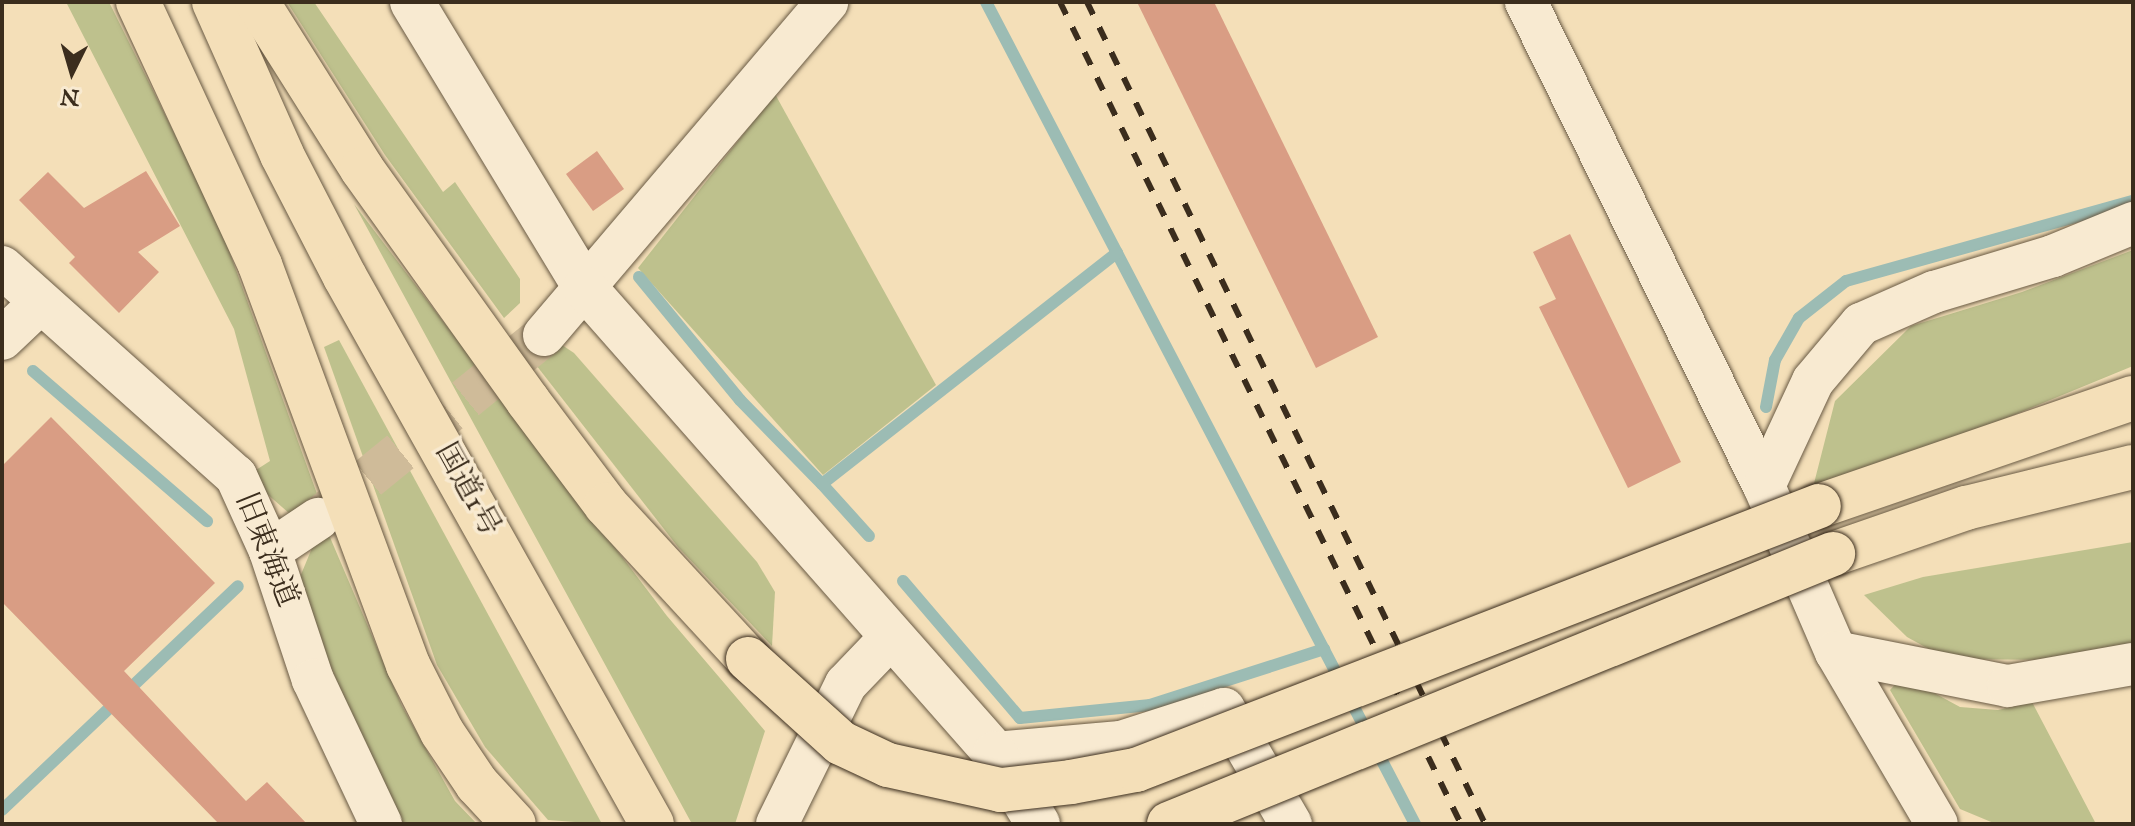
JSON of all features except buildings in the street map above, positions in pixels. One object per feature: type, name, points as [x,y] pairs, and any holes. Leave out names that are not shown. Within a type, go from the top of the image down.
[{"type":"highway","points":[[138,2],[260,265],[408,665],[442,732],[477,784],[514,824]]},
{"type":"highway","name":"国道1号","points":[[184,2],[282,155],[652,824]]},
{"type":"highway","name":"国道1号","points":[[214,2],[282,155]]},
{"type":"highway","points":[[257,2],[388,207],[528,401],[606,505],[748,659],[841,743],[888,765],[1001,790],[1136,770],[1819,506],[2133,398]]},
{"type":"highway","points":[[1169,824],[1907,526],[2133,467]]},
{"type":"highway","points":[[1907,526],[2133,487]]},
{"type":"street","points":[[412,2],[585,288],[995,753],[1038,824]]},
{"type":"street","points":[[544,335],[827,2]]},
{"type":"street","points":[[1526,2],[1764,486],[1836,652],[1937,824]]},
{"type":"street","points":[[1764,486],[1813,381],[1861,324],[1934,292],[2053,256],[2133,223]]},
{"type":"street","name":"旧東海道","points":[[2,267],[236,476],[270,551],[313,680],[381,824]]},
{"type":"street","points":[[2,339],[40,303]]},
{"type":"street","points":[[270,551],[318,519]]},
{"type":"street","points":[[777,824],[846,684],[892,636]]},
{"type":"street","points":[[1836,652],[2008,686],[2133,664]]},
{"type":"street","points":[[995,753],[1121,742],[1224,709],[1291,824]]},
{"type":"green space","points":[[66,2],[109,2],[219,223],[320,502],[290,514],[266,493],[256,470],[270,461],[234,329]]},
{"type":"green space","points":[[287,2],[314,2],[443,192],[455,182],[520,279],[520,303],[504,318],[385,155]]},
{"type":"green space","points":[[775,94],[936,385],[823,475],[638,268]]},
{"type":"green space","points":[[354,204],[667,616],[765,731],[735,824],[692,824]]},
{"type":"green space","points":[[2133,250],[2133,366],[1810,499],[1835,401],[1911,326],[2022,292]]},
{"type":"green space","points":[[528,336],[556,341],[574,353],[757,562],[775,592],[772,646],[678,547],[522,347]]},
{"type":"green space","points":[[339,340],[602,824],[548,820],[485,747],[437,665],[324,347]]},
{"type":"green space","points":[[329,535],[402,706],[455,801],[477,824],[399,824],[303,603],[300,577],[312,548]]},
{"type":"green space","points":[[2133,542],[2133,647],[2076,660],[1947,659],[1907,637],[1864,595],[1923,577]]},
{"type":"green space","points":[[1903,676],[1960,707],[1998,710],[2032,702],[2095,822],[1996,824],[1960,809],[1890,690]]},
{"type":"waterway","points":[[986,2],[1415,824]]},
{"type":"waterway","points":[[1766,407],[1775,360],[1799,318],[1846,281],[2133,201]]},
{"type":"waterway","points":[[639,277],[740,400],[822,484],[1117,253]]},
{"type":"waterway","points":[[33,371],[207,521]]},
{"type":"waterway","points":[[822,484],[869,536]]},
{"type":"waterway","points":[[903,581],[1020,718],[1150,705],[1324,649]]},
{"type":"waterway","points":[[2,810],[238,586]]},
{"type":"tunnel","points":[[319,518],[544,335]]},
{"type":"railway","points":[[1060,2],[1461,824]]},
{"type":"railway","points":[[1087,2],[1485,824]]}]
